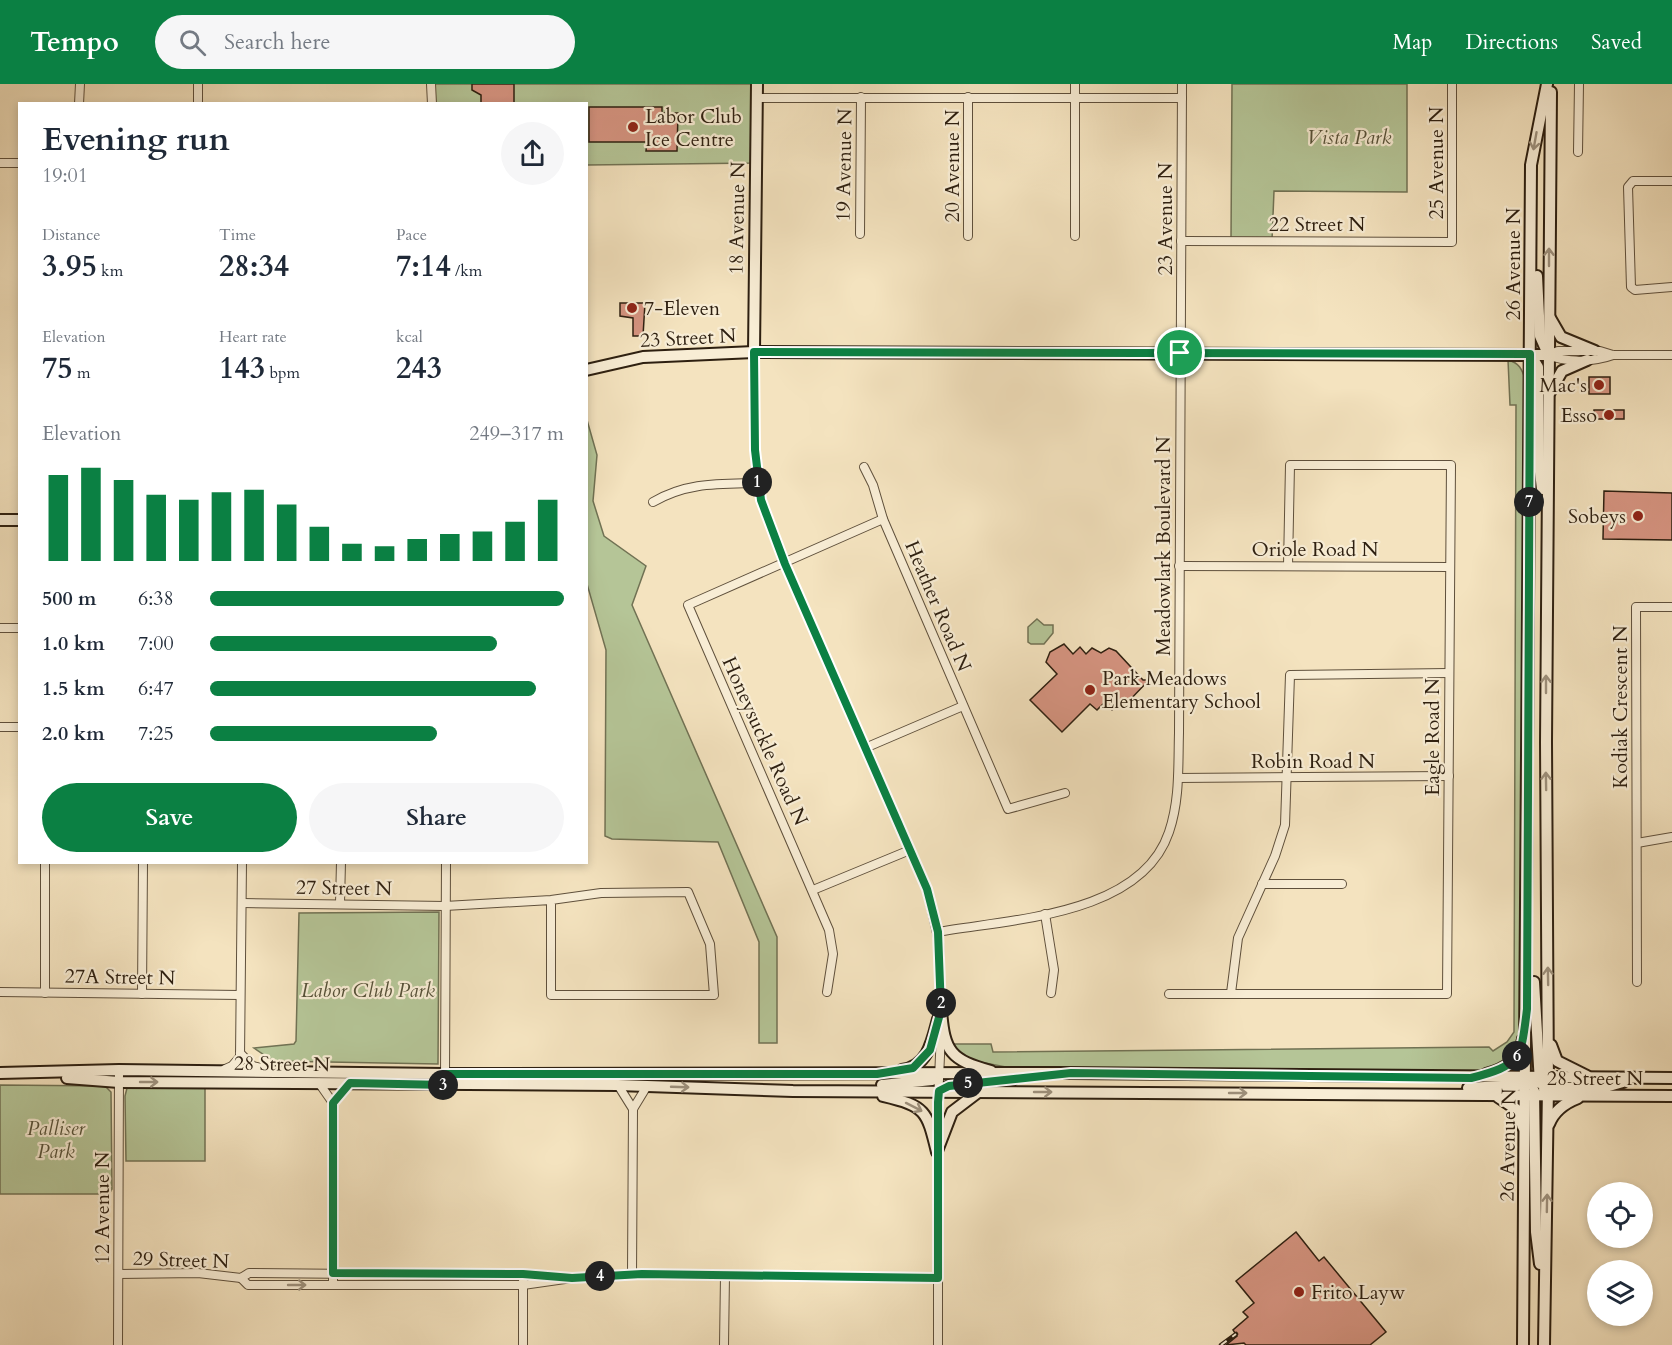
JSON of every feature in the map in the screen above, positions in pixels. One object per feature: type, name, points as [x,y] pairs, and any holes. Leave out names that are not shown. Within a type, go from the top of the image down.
[{"type":"main road","name":"18 Avenue N","points":[[754,352],[756,84]]},
{"type":"main road","name":"26 Avenue N","points":[[1544,1345],[1548,1127],[1537,1087],[1527,1009],[1530,227],[1531,165],[1549,84]]},
{"type":"main road","name":"26 Avenue N","points":[[1524,1345],[1526,1143],[1549,1035],[1546,742],[1549,84]]},
{"type":"main road","points":[[1530,227],[1536,251],[1540,336],[1548,355]]},
{"type":"main road","points":[[1549,315],[1561,337],[1591,355]]},
{"type":"main road","name":"23 Street N","points":[[588,370],[644,357],[754,352],[1548,355]]},
{"type":"main road","points":[[1530,354],[1536,359],[1538,367],[1539,463],[1547,508]]},
{"type":"main road","points":[[1548,395],[1562,371],[1591,355]]},
{"type":"main road","points":[[0,520],[18,520]]},
{"type":"main road","points":[[1528,904],[1537,1087],[1536,1233],[1545,1309]]},
{"type":"main road","points":[[1471,1078],[1502,1070],[1513,1061],[1522,1049],[1527,1009]]},
{"type":"main road","points":[[877,1074],[913,1068],[922,1061],[930,1050],[941,1010]]},
{"type":"main road","points":[[941,1010],[947,1046],[957,1059],[1005,1074]]},
{"type":"main road","points":[[1549,1035],[1557,1061],[1593,1078]]},
{"type":"main road","name":"28 Street N","points":[[119,1076],[274,1071],[793,1091],[1495,1095],[1593,1078],[1672,1078]]},
{"type":"main road","name":"28 Street N","points":[[3,1073],[319,1083],[445,1079],[1071,1073],[1471,1078],[1587,1095],[1672,1096]]},
{"type":"main road","points":[[939,1091],[961,1083],[995,1082],[1071,1073]]},
{"type":"main road","points":[[793,1091],[820,1087],[929,1081],[940,1075]]},
{"type":"main road","points":[[1412,1094],[1537,1087],[1609,1086],[1638,1079]]},
{"type":"main road","points":[[863,1092],[897,1099],[919,1108],[927,1115],[937,1152]]},
{"type":"main road","points":[[937,1152],[955,1107],[979,1092]]},
{"type":"main road","points":[[1495,1095],[1510,1103],[1520,1114],[1526,1143]]},
{"type":"main road","points":[[1548,1127],[1552,1114],[1569,1101],[1587,1095]]},
{"type":"main road","points":[[1524,1283],[1529,1345]]},
{"type":"street","points":[[79,102],[80,84]]},
{"type":"street","points":[[198,84],[198,102]]},
{"type":"street","points":[[431,84],[432,102]]},
{"type":"street","points":[[1075,84],[1075,236]]},
{"type":"street","name":"23 Avenue N","points":[[1180,353],[1182,84]]},
{"type":"street","name":"25 Avenue N","points":[[1452,84],[1452,242]]},
{"type":"street","points":[[1578,152],[1579,84]]},
{"type":"street","name":"19 Avenue N","points":[[860,234],[861,97]]},
{"type":"street","name":"20 Avenue N","points":[[968,97],[968,236]]},
{"type":"street","points":[[757,98],[1182,98]]},
{"type":"street","points":[[0,163],[18,163]]},
{"type":"street","points":[[1672,181],[1633,181],[1628,187],[1631,286],[1635,290],[1672,287]]},
{"type":"street","name":"22 Street N","points":[[1181,241],[1452,242]]},
{"type":"street","name":"23 Street N","points":[[1548,355],[1558,351],[1591,355],[1672,356]]},
{"type":"street","points":[[754,352],[757,483],[761,500],[785,564],[927,889],[938,932],[941,1010],[937,1152],[938,1345]]},
{"type":"street","name":"Meadowlark Boulevard N","points":[[938,932],[1045,914],[1112,893],[1135,880],[1153,863],[1171,828],[1178,778],[1180,353]]},
{"type":"street","name":"Eagle Road N","points":[[1169,994],[1447,994],[1450,465],[1290,465],[1288,566]]},
{"type":"street","name":"Heather Road N","points":[[864,467],[873,485],[882,519],[1008,809],[1065,793]]},
{"type":"street","points":[[653,502],[673,491],[689,486],[757,483]]},
{"type":"street","points":[[785,564],[882,519]]},
{"type":"street","name":"Honeysuckle Road N","points":[[785,564],[688,605],[813,890],[832,942],[832,964],[827,992]]},
{"type":"street","name":"Oriole Road N","points":[[1179,566],[1450,567]]},
{"type":"street","name":"Kodiak Crescent N","points":[[1637,981],[1636,607],[1672,607]]},
{"type":"street","points":[[0,628],[18,628]]},
{"type":"street","points":[[1231,993],[1238,940],[1285,825],[1290,675],[1449,673]]},
{"type":"street","points":[[866,747],[963,706]]},
{"type":"street","points":[[0,728],[18,727]]},
{"type":"street","name":"Robin Road N","points":[[1178,778],[1449,776]]},
{"type":"street","points":[[1637,843],[1672,837]]},
{"type":"street","points":[[813,890],[910,850]]},
{"type":"street","points":[[45,864],[45,993]]},
{"type":"street","points":[[142,994],[143,864]]},
{"type":"street","points":[[215,1072],[232,1066],[240,1053],[242,864]]},
{"type":"street","points":[[340,903],[341,864]]},
{"type":"street","points":[[445,1079],[446,864]]},
{"type":"street","points":[[1262,884],[1342,884]]},
{"type":"street","name":"27 Street N","points":[[242,903],[446,906],[551,900],[602,893],[688,892],[710,944],[714,995],[551,995],[551,900]]},
{"type":"street","points":[[1045,914],[1054,970],[1051,993]]},
{"type":"street","name":"27A Street N","points":[[0,993],[240,995]]},
{"type":"street","points":[[240,1053],[253,1066],[274,1071]]},
{"type":"street","name":"12 Avenue N","points":[[118,1345],[119,1076]]},
{"type":"street","points":[[319,1083],[333,1103],[333,1285]]},
{"type":"street","points":[[333,1103],[350,1083]]},
{"type":"street","points":[[618,1085],[633,1109]]},
{"type":"street","points":[[632,1274],[633,1109],[647,1086]]},
{"type":"street","name":"29 Street N","points":[[119,1274],[198,1273],[241,1278]]},
{"type":"street","points":[[572,1278],[523,1274],[249,1273],[241,1278],[248,1285],[523,1285],[572,1278],[632,1274],[938,1278]]},
{"type":"street","points":[[523,1274],[523,1345]]},
{"type":"street","points":[[724,1345],[725,1275]]},
{"type":"green space","points":[[431,84],[757,84],[755,163],[588,165],[588,102],[432,102]]},
{"type":"green space","name":"Vista Park","points":[[1232,84],[1407,84],[1407,192],[1274,191],[1272,240],[1231,240]]},
{"type":"green space","points":[[1508,360],[1518,365],[1526,381],[1528,904],[1519,1048],[1501,1068],[1471,1072],[1011,1068],[964,1059],[952,1044],[991,1044],[993,1052],[1489,1047],[1493,1051],[1507,1042],[1514,1032],[1516,405],[1510,405]]},
{"type":"green space","points":[[588,424],[597,455],[593,501],[604,536],[646,566],[632,605],[777,937],[777,1043],[759,1043],[759,942],[718,842],[612,839],[605,836],[606,650],[588,587]]},
{"type":"green space","points":[[1037,619],[1044,625],[1053,625],[1053,633],[1044,644],[1028,642],[1028,627]]},
{"type":"green space","name":"Labor Club Park","points":[[439,912],[438,1064],[273,1061],[254,1048],[294,1044],[296,1041],[299,913]]},
{"type":"green space","name":"Palliser Park","points":[[0,1085],[105,1086],[111,1092],[112,1189],[109,1194],[0,1194]]},
{"type":"green space","name":"Palliser Park","points":[[132,1085],[205,1085],[205,1161],[126,1161],[125,1096],[127,1088]]},
{"type":"building","points":[[472,84],[514,84],[514,102],[481,102],[481,95],[472,90]]},
{"type":"building","name":"Labor Club Ice Centre","points":[[589,107],[662,107],[662,113],[678,113],[677,151],[646,151],[647,142],[589,142]]},
{"type":"building","name":"7-Eleven","points":[[620,303],[645,303],[643,336],[633,336],[633,318],[620,316]]},
{"type":"building","name":"Mac's","points":[[1589,377],[1610,377],[1610,394],[1589,394]]},
{"type":"building","name":"Esso","points":[[1594,410],[1624,410],[1624,419],[1594,419]]},
{"type":"building","name":"Sobeys","points":[[1604,491],[1672,493],[1672,540],[1603,539]]},
{"type":"building","name":"Park Meadows Elementary School","points":[[1064,644],[1073,654],[1080,647],[1086,654],[1092,648],[1101,653],[1109,648],[1116,651],[1143,680],[1149,680],[1125,705],[1121,701],[1112,710],[1104,703],[1097,710],[1090,704],[1062,732],[1030,700],[1057,674],[1046,662],[1050,652]]},
{"type":"building","name":"Frito Layw","points":[[1296,1232],[1319,1261],[1324,1257],[1386,1332],[1370,1345],[1246,1345],[1244,1343],[1226,1345],[1237,1336],[1233,1330],[1248,1317],[1243,1312],[1254,1303],[1236,1281]]},
{"type":"railway","points":[[1221,1345],[1236,1334]]},
{"type":"place","name":"Labor Club Ice Centre","points":[[633,127]]},
{"type":"place","name":"7-Eleven","points":[[632,308]]},
{"type":"place","name":"Mac's","points":[[1599,385]]},
{"type":"place","name":"Esso","points":[[1609,415]]},
{"type":"place","name":"Sobeys","points":[[1638,516]]},
{"type":"place","name":"Park Meadows Elementary School","points":[[1090,690]]},
{"type":"place","name":"Frito Layw","points":[[1299,1292]]},
{"type":"route","points":[[754,352],[1180,353],[1530,354],[1527,1009],[1522,1049],[1513,1061],[1502,1070],[1471,1078],[1071,1073],[949,1086],[939,1091],[938,1102],[938,1278],[642,1274],[572,1278],[523,1274],[333,1273],[333,1103],[350,1083],[446,1085],[444,1074],[877,1074],[913,1068],[930,1050],[941,1010],[940,954],[933,909],[927,889],[785,564],[761,500],[757,483],[755,450],[754,352]]}]
